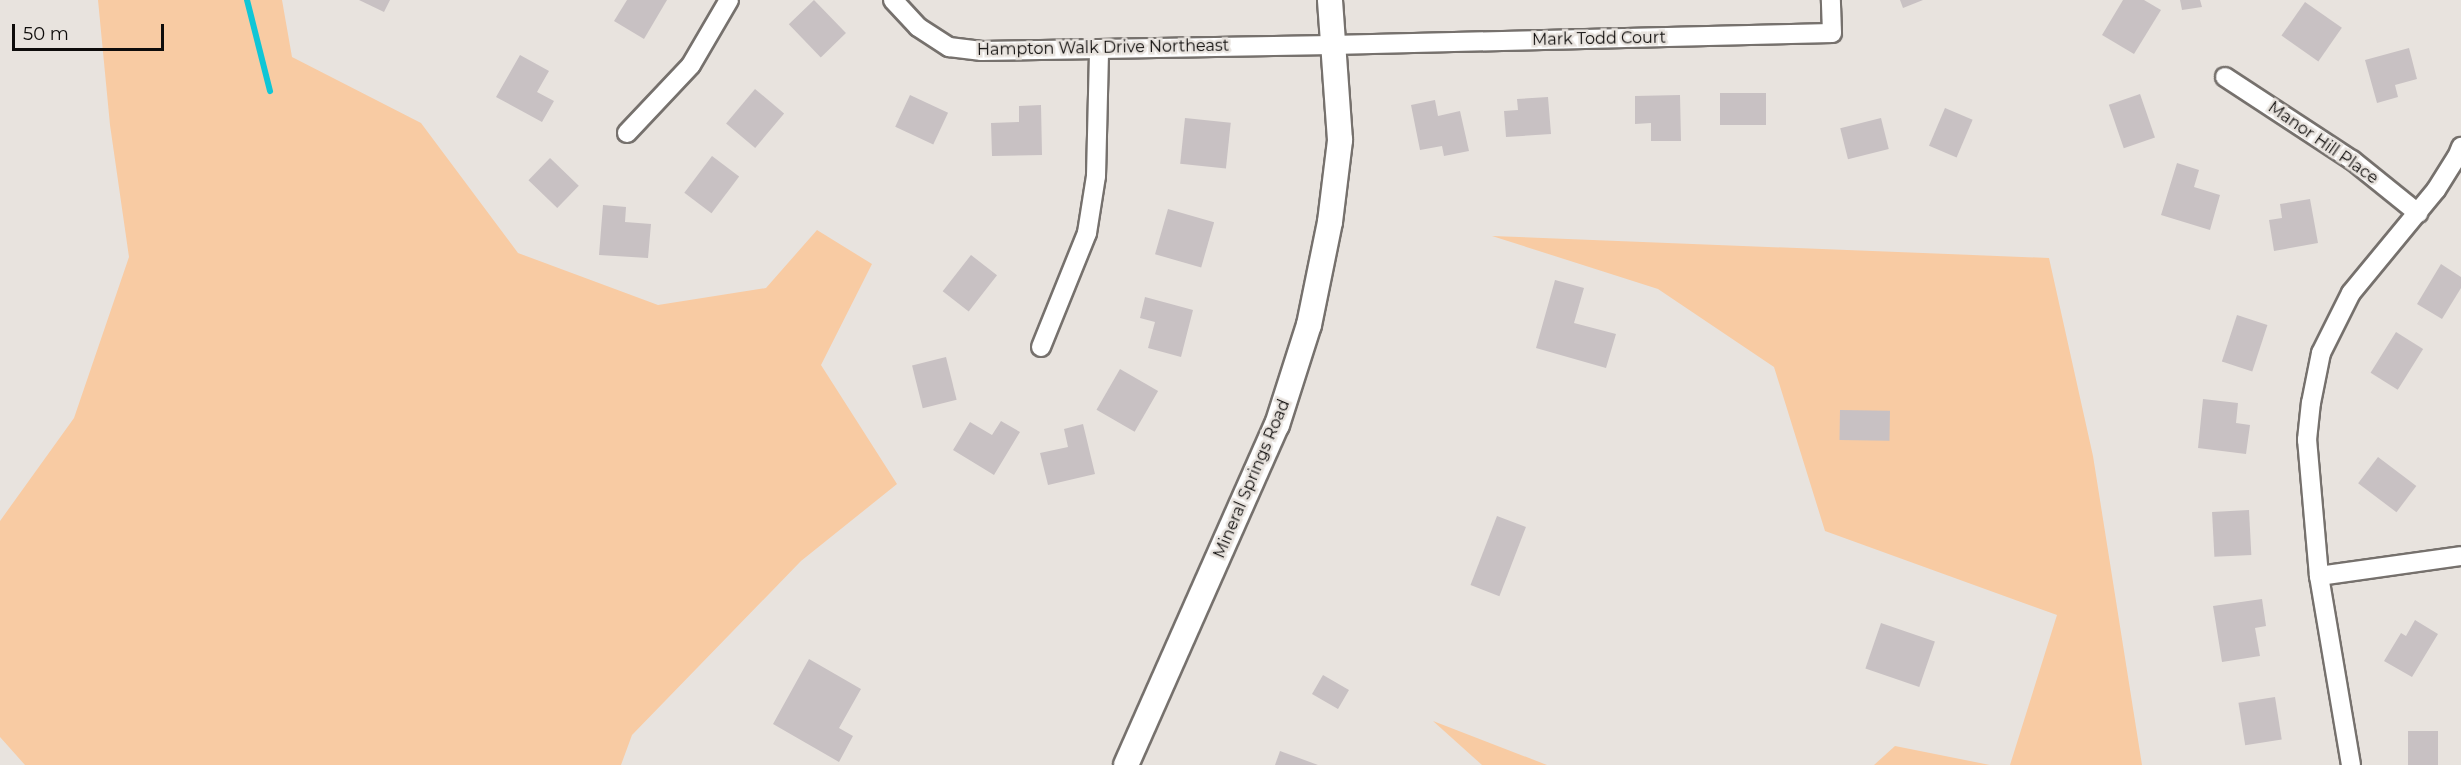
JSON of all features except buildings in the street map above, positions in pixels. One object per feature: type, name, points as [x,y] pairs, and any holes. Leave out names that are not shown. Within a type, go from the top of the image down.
[{"type":"street","points":[[627,133],[691,65],[729,0]]},
{"type":"street","name":"Hampton Walk Drive Northeast","points":[[893,0],[918,27],[949,47],[982,51],[1332,45]]},
{"type":"street","name":"Mineral Springs Road","points":[[1126,765],[1277,425],[1309,325],[1330,222],[1340,140],[1330,0]]},
{"type":"street","name":"Mark Todd Court","points":[[1332,45],[1832,33],[1831,0]]},
{"type":"street","points":[[1041,347],[1086,233],[1096,176],[1099,49]]},
{"type":"street","name":"Manor Hill Place","points":[[2225,77],[2352,160],[2418,213]]},
{"type":"street","points":[[2351,765],[2319,576],[2307,440],[2321,353],[2351,293],[2418,213],[2457,157],[2461,147]]},
{"type":"street","points":[[2319,576],[2461,556]]},
{"type":"shaded area","points":[[98,0],[282,0],[292,57],[421,123],[518,253],[658,305],[766,288],[817,230],[872,264],[821,365],[897,484],[801,561],[632,735],[621,765],[25,765],[0,737],[0,521],[74,418],[129,257],[110,125]]},
{"type":"shaded area","points":[[1492,236],[2049,258],[2093,456],[2142,765],[2010,765],[2057,615],[1825,531],[1774,367],[1658,289]]},
{"type":"shaded area","points":[[1433,721],[1547,765],[1482,765]]},
{"type":"shaded area","points":[[1895,746],[1990,765],[1874,765]]},
{"type":"waterway","points":[[247,0],[270,91]]}]
